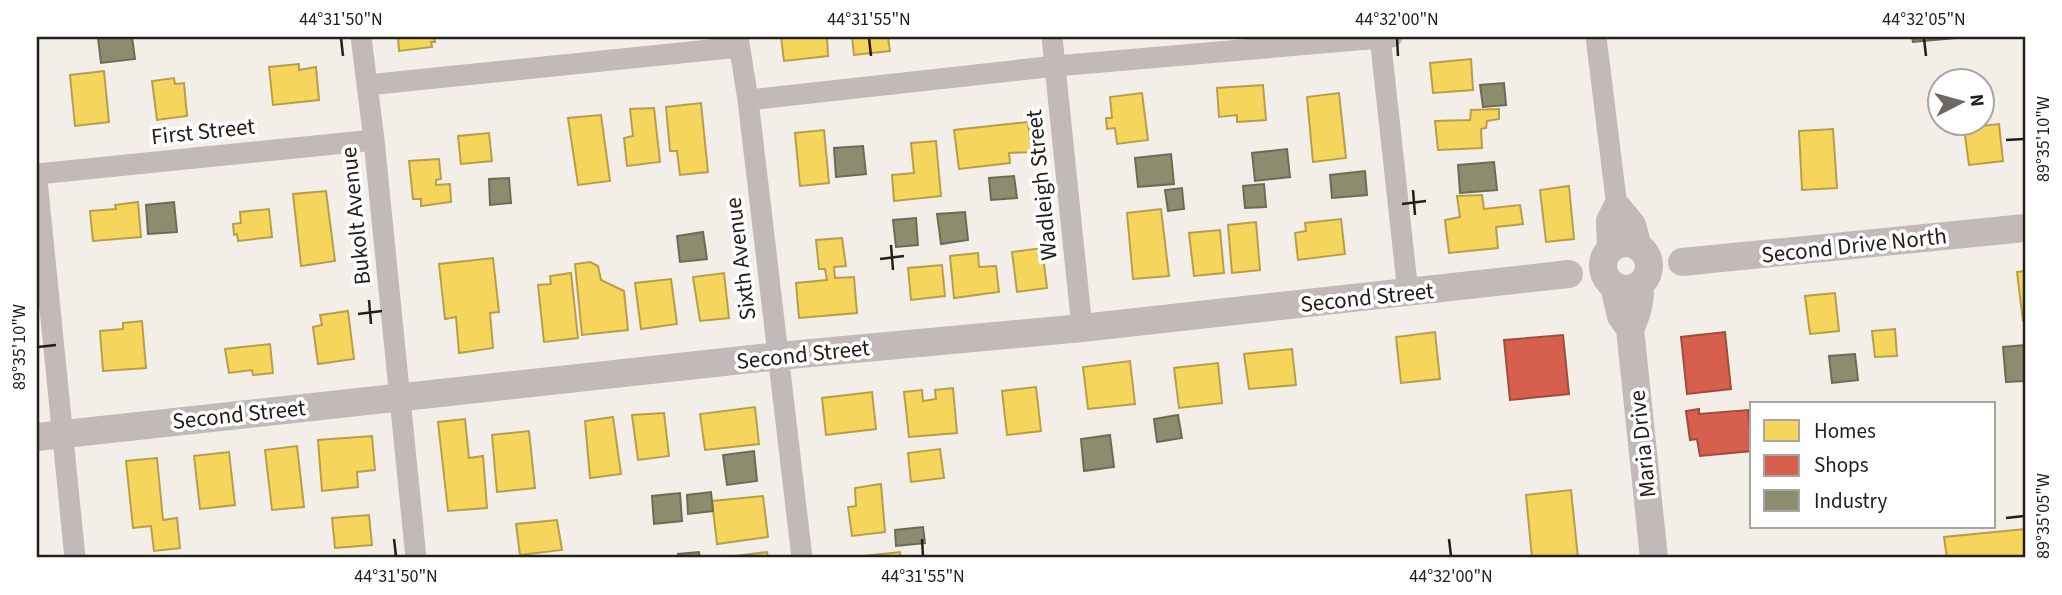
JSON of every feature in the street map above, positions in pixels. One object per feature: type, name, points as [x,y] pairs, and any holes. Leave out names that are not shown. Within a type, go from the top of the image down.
[{"type":"street","name":"Bukolt Avenue","points":[[361,37],[374,140],[416,558]]},
{"type":"street","name":"Wadleigh Street","points":[[1052,37],[1082,328]]},
{"type":"street","points":[[748,100],[1056,66],[1384,37],[1408,293]]},
{"type":"street","points":[[1596,37],[1617,207]]},
{"type":"street","points":[[367,85],[738,42]]},
{"type":"street","name":"Sixth Avenue","points":[[738,42],[748,100],[802,558]]},
{"type":"street","name":"First Street","points":[[37,174],[374,140]]},
{"type":"street","points":[[37,180],[49,436],[75,558]]},
{"type":"street","name":"Maria Drive","points":[[1617,207],[1632,225],[1621,316],[1630,329],[1654,558]]},
{"type":"street","name":"Second Drive North","points":[[1626,266],[1667,254],[1682,262],[2025,228]]},
{"type":"street","name":"Second Street","points":[[49,436],[779,356],[1082,328],[1408,293],[1569,274],[1588,259],[1626,266]]},
{"type":"building: Homes","points":[[398,37],[434,37],[435,42],[431,42],[432,47],[399,51]]},
{"type":"building: Homes","points":[[781,37],[827,37],[828,56],[784,61]]},
{"type":"building: Homes","points":[[852,37],[888,37],[890,51],[854,55]]},
{"type":"building: Homes","points":[[1471,59],[1473,90],[1433,93],[1430,63]]},
{"type":"building: Homes","points":[[299,64],[299,70],[316,67],[319,100],[273,105],[269,67]]},
{"type":"building: Homes","points":[[104,71],[109,122],[75,126],[70,75]]},
{"type":"building: Homes","points":[[174,78],[175,84],[184,83],[187,116],[157,120],[152,81]]},
{"type":"building: Homes","points":[[1263,85],[1266,120],[1237,122],[1237,115],[1219,117],[1217,88]]},
{"type":"building: Homes","points":[[1142,93],[1148,140],[1117,144],[1115,128],[1107,129],[1106,118],[1112,118],[1110,97]]},
{"type":"building: Homes","points":[[1339,93],[1346,158],[1313,162],[1307,97]]},
{"type":"building: Homes","points":[[701,103],[708,172],[680,175],[677,151],[670,151],[666,107]]},
{"type":"building: Homes","points":[[654,108],[660,162],[627,166],[624,138],[633,136],[630,109]]},
{"type":"building: Homes","points":[[1499,109],[1499,119],[1487,121],[1486,128],[1481,129],[1482,148],[1438,150],[1435,121],[1470,120],[1471,110]]},
{"type":"building: Homes","points":[[601,115],[610,181],[578,185],[568,118]]},
{"type":"building: Homes","points":[[1028,122],[1032,152],[1009,153],[1010,163],[959,169],[954,130]]},
{"type":"building: Homes","points":[[1996,124],[1999,124],[2003,161],[1969,165],[1965,136],[1996,136]]},
{"type":"building: Homes","points":[[1833,129],[1837,188],[1802,190],[1799,131]]},
{"type":"building: Homes","points":[[824,130],[829,183],[800,186],[795,133]]},
{"type":"building: Homes","points":[[489,133],[492,161],[461,164],[458,136]]},
{"type":"building: Homes","points":[[936,141],[941,196],[894,201],[892,175],[914,173],[911,143]]},
{"type":"building: Homes","points":[[439,159],[441,179],[436,180],[436,185],[450,184],[451,202],[421,206],[421,199],[413,199],[409,161]]},
{"type":"building: Homes","points":[[1569,186],[1574,239],[1546,242],[1540,190]]},
{"type":"building: Homes","points":[[326,191],[335,261],[301,266],[293,194]]},
{"type":"building: Homes","points":[[1482,195],[1484,209],[1520,205],[1523,224],[1496,227],[1498,248],[1449,253],[1445,220],[1460,217],[1457,196]]},
{"type":"building: Homes","points":[[138,202],[141,237],[93,241],[90,211],[116,209],[115,205]]},
{"type":"building: Homes","points":[[269,209],[272,237],[238,241],[237,234],[234,235],[233,224],[241,223],[240,212]]},
{"type":"building: Homes","points":[[1161,209],[1169,276],[1133,279],[1127,213]]},
{"type":"building: Homes","points":[[1341,219],[1345,254],[1298,260],[1295,233],[1306,231],[1305,223]]},
{"type":"building: Homes","points":[[1256,222],[1260,270],[1232,273],[1228,225]]},
{"type":"building: Homes","points":[[1220,230],[1224,273],[1194,276],[1189,233]]},
{"type":"building: Homes","points":[[842,238],[846,266],[834,267],[835,278],[854,277],[857,313],[799,318],[796,283],[827,280],[825,269],[819,269],[816,240]]},
{"type":"building: Homes","points":[[1042,248],[1047,288],[1017,292],[1012,252]]},
{"type":"building: Homes","points":[[978,253],[979,267],[996,266],[999,292],[954,298],[950,256]]},
{"type":"building: Homes","points":[[493,258],[499,312],[490,313],[493,348],[459,353],[456,317],[445,319],[439,264]]},
{"type":"building: Homes","points":[[590,262],[598,266],[601,280],[624,291],[628,330],[582,335],[575,264]]},
{"type":"building: Homes","points":[[942,265],[945,296],[911,300],[908,268]]},
{"type":"building: Homes","points":[[2025,271],[2025,321],[2023,321],[2017,272]]},
{"type":"building: Homes","points":[[571,273],[578,338],[544,342],[538,285],[551,284],[550,276]]},
{"type":"building: Homes","points":[[724,273],[729,318],[700,321],[693,277]]},
{"type":"building: Homes","points":[[671,279],[677,324],[641,329],[635,283]]},
{"type":"building: Homes","points":[[1835,293],[1839,331],[1810,334],[1805,296]]},
{"type":"building: Homes","points":[[348,311],[354,359],[318,364],[313,327],[322,325],[320,315]]},
{"type":"building: Homes","points":[[142,321],[146,368],[103,371],[100,331],[123,329],[123,323]]},
{"type":"building: Homes","points":[[1895,329],[1897,356],[1875,357],[1872,331]]},
{"type":"building: Homes","points":[[1435,332],[1440,379],[1401,383],[1396,337]]},
{"type":"building: Homes","points":[[270,344],[273,373],[253,375],[252,370],[229,373],[225,349]]},
{"type":"building: Homes","points":[[1292,349],[1296,385],[1249,389],[1244,354]]},
{"type":"building: Homes","points":[[1130,361],[1135,404],[1088,409],[1083,367]]},
{"type":"building: Homes","points":[[1218,363],[1222,403],[1179,408],[1174,368]]},
{"type":"building: Homes","points":[[1036,387],[1041,431],[1007,435],[1002,391]]},
{"type":"building: Homes","points":[[953,388],[957,433],[909,437],[904,392],[922,390],[923,401],[936,399],[935,390]]},
{"type":"building: Homes","points":[[872,392],[876,429],[826,435],[822,398]]},
{"type":"building: Homes","points":[[755,407],[759,444],[705,450],[700,414]]},
{"type":"building: Homes","points":[[664,413],[669,456],[638,460],[632,415]]},
{"type":"building: Homes","points":[[613,417],[621,474],[590,478],[585,421]]},
{"type":"building: Homes","points":[[465,419],[469,458],[483,456],[487,508],[448,511],[438,422]]},
{"type":"building: Homes","points":[[529,431],[535,488],[497,492],[492,435]]},
{"type":"building: Homes","points":[[372,436],[375,470],[357,472],[358,487],[322,491],[318,440]]},
{"type":"building: Homes","points":[[297,446],[304,507],[272,510],[265,450]]},
{"type":"building: Homes","points":[[940,449],[944,478],[911,482],[908,453]]},
{"type":"building: Homes","points":[[229,452],[235,505],[200,509],[194,456]]},
{"type":"building: Homes","points":[[157,458],[163,520],[177,518],[180,548],[154,551],[151,526],[133,528],[126,461]]},
{"type":"building: Homes","points":[[881,484],[885,532],[852,536],[848,507],[856,506],[855,488]]},
{"type":"building: Homes","points":[[1571,490],[1578,558],[1532,558],[1526,495]]},
{"type":"building: Homes","points":[[763,496],[768,537],[717,544],[712,501]]},
{"type":"building: Homes","points":[[369,515],[372,545],[335,548],[332,518]]},
{"type":"building: Homes","points":[[557,520],[562,550],[520,555],[516,524]]},
{"type":"building: Homes","points":[[2025,529],[2025,558],[1947,558],[1944,537]]},
{"type":"building: Homes","points":[[767,552],[768,558],[720,558]]},
{"type":"building: Homes","points":[[900,552],[900,558],[855,558],[855,557]]},
{"type":"building: Shops","points":[[1725,332],[1731,389],[1687,394],[1681,337]]},
{"type":"building: Shops","points":[[1563,335],[1569,394],[1510,400],[1504,340]]},
{"type":"building: Shops","points":[[1699,409],[1699,414],[1748,410],[1750,451],[1700,456],[1697,439],[1690,440],[1686,411]]},
{"type":"building: Industry","points":[[132,37],[135,59],[101,63],[98,38]]},
{"type":"building: Industry","points":[[1912,37],[1967,37],[1913,42]]},
{"type":"building: Industry","points":[[1504,83],[1506,105],[1483,107],[1480,85]]},
{"type":"building: Industry","points":[[863,146],[866,174],[836,177],[834,148]]},
{"type":"building: Industry","points":[[1287,149],[1290,177],[1255,181],[1252,153]]},
{"type":"building: Industry","points":[[1171,154],[1174,184],[1138,187],[1135,158]]},
{"type":"building: Industry","points":[[1494,162],[1497,190],[1460,193],[1458,165]]},
{"type":"building: Industry","points":[[1365,171],[1367,195],[1332,198],[1330,175]]},
{"type":"building: Industry","points":[[1014,176],[1017,198],[991,200],[989,178]]},
{"type":"building: Industry","points":[[509,178],[511,203],[490,205],[489,179]]},
{"type":"building: Industry","points":[[1264,184],[1266,207],[1245,208],[1243,186]]},
{"type":"building: Industry","points":[[1182,188],[1184,209],[1168,211],[1165,190]]},
{"type":"building: Industry","points":[[174,202],[177,232],[148,234],[146,205]]},
{"type":"building: Industry","points":[[965,212],[968,240],[941,244],[937,214]]},
{"type":"building: Industry","points":[[916,218],[918,245],[896,247],[893,220]]},
{"type":"building: Industry","points":[[703,232],[707,259],[680,262],[677,236]]},
{"type":"building: Industry","points":[[2025,345],[2025,381],[2006,382],[2003,347]]},
{"type":"building: Industry","points":[[1855,354],[1858,380],[1832,383],[1829,356]]},
{"type":"building: Industry","points":[[1178,415],[1182,438],[1157,442],[1154,419]]},
{"type":"building: Industry","points":[[1110,435],[1114,467],[1084,471],[1081,439]]},
{"type":"building: Industry","points":[[754,451],[757,481],[727,485],[723,455]]},
{"type":"building: Industry","points":[[711,492],[713,511],[688,514],[687,495]]},
{"type":"building: Industry","points":[[680,493],[682,521],[654,524],[652,496]]},
{"type":"building: Industry","points":[[923,527],[925,543],[896,546],[895,530]]},
{"type":"building: Industry","points":[[699,552],[700,558],[679,558],[678,554]]}]
